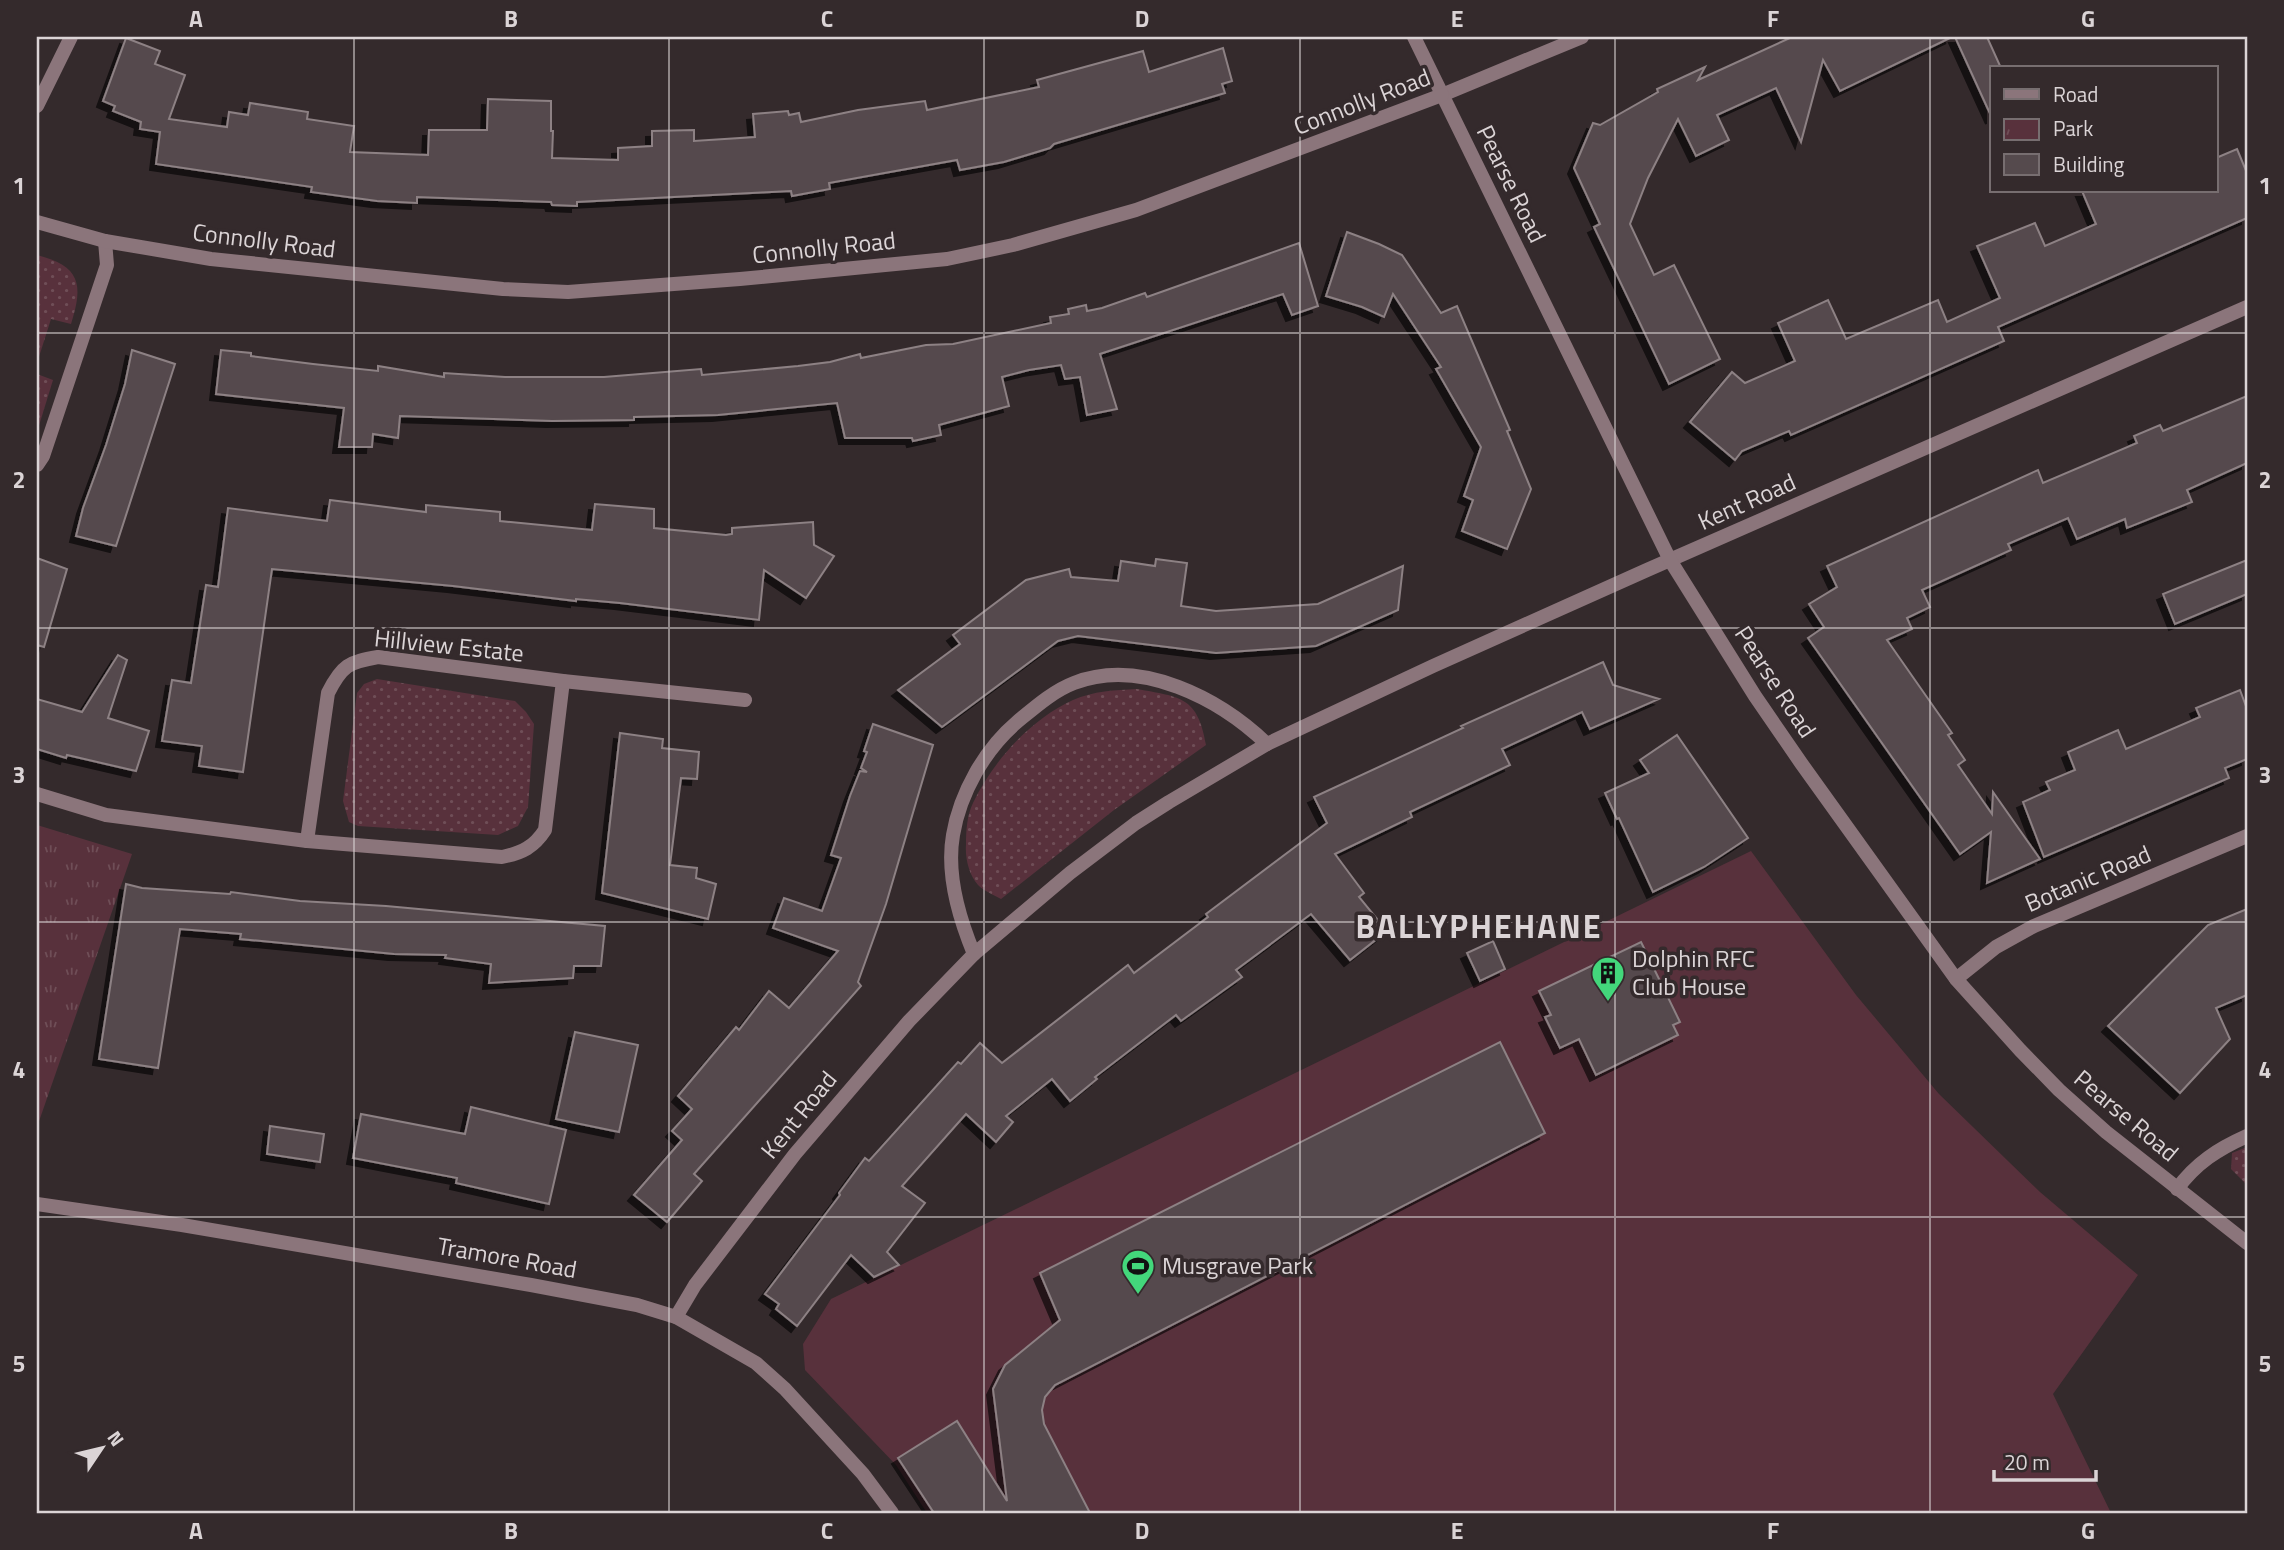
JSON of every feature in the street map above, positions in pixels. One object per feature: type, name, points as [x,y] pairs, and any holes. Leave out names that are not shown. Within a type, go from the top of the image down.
[{"type":"street","points":[[37,106],[71,37]]},
{"type":"street","name":"Pearse Road","points":[[1414,37],[1670,560],[1785,741],[1956,979],[2059,1090],[2106,1132],[2247,1243]]},
{"type":"street","name":"Connolly Road","points":[[37,222],[105,241],[224,260],[503,289],[568,292],[677,285],[947,259],[1013,245],[1136,210],[1442,95],[1582,37]]},
{"type":"street","points":[[37,465],[43,456],[107,265],[105,241]]},
{"type":"street","name":"Kent Road","points":[[676,1317],[695,1285],[795,1154],[904,1027],[974,954],[1070,873],[1136,823],[1184,792],[1267,744],[1670,560],[2247,307]]},
{"type":"street","name":"Hillview Estate","points":[[307,841],[328,693],[338,674],[356,660],[378,657],[563,681],[745,700]]},
{"type":"street","points":[[974,954],[958,909],[952,863],[953,835],[960,808],[979,767],[1008,729],[1036,707],[1076,682],[1114,676],[1146,678],[1162,681],[1194,694],[1233,716],[1267,744]]},
{"type":"street","points":[[37,793],[106,815],[307,841],[502,858],[534,846],[545,830],[563,681]]},
{"type":"street","name":"Botanic Road","points":[[1956,979],[1996,947],[2034,926],[2247,836]]},
{"type":"street","points":[[2177,1189],[2193,1168],[2229,1144],[2247,1136]]},
{"type":"street","name":"Tramore Road","points":[[37,1203],[518,1283],[637,1305],[676,1317],[757,1363],[785,1389],[863,1474],[892,1513]]},
{"type":"green space","points":[[37,255],[51,259],[70,271],[75,279],[77,298],[71,324],[51,319],[37,363]]},
{"type":"green space","points":[[37,374],[53,380],[37,432]]},
{"type":"green space","points":[[377,679],[515,701],[526,712],[534,724],[528,807],[518,826],[498,835],[358,826],[349,822],[343,801],[357,693],[364,684]]},
{"type":"green space","points":[[1137,689],[1165,694],[1185,702],[1198,717],[1206,745],[1114,810],[1001,899],[980,887],[972,876],[967,861],[968,818],[981,787],[1002,757],[1028,730],[1057,708],[1097,693]]},
{"type":"green space","points":[[37,825],[132,854],[37,1127]]},
{"type":"green space","points":[[1751,851],[1856,995],[1939,1094],[2040,1192],[2138,1275],[2053,1394],[2111,1513],[927,1513],[896,1465],[805,1370],[803,1344],[831,1299]]},
{"type":"green space","points":[[2247,1147],[2247,1185],[2231,1169],[2232,1153]]},
{"type":"building","points":[[1792,37],[1952,37],[1840,91],[1823,60],[1801,142],[1776,88],[1717,115],[1729,140],[1696,156],[1678,119],[1648,178],[1630,224],[1654,275],[1674,265],[1720,359],[1669,384],[1594,227],[1600,224],[1574,168],[1593,123],[1600,125],[1658,92],[1657,89],[1705,67],[1698,80]]},
{"type":"building","points":[[1955,37],[1987,37],[2000,66],[1990,66],[1990,114]]},
{"type":"building","points":[[126,38],[160,51],[155,64],[185,75],[169,119],[227,127],[229,112],[248,115],[250,103],[308,112],[307,119],[354,126],[350,152],[428,155],[429,130],[487,130],[488,99],[551,101],[552,158],[618,160],[618,148],[652,146],[652,131],[694,130],[694,141],[755,137],[753,114],[788,111],[789,115],[799,113],[801,122],[858,110],[925,101],[927,110],[1039,87],[1037,80],[1143,51],[1149,72],[1223,48],[1232,81],[1222,84],[1225,93],[1054,144],[1050,148],[1004,162],[960,170],[957,160],[829,183],[830,189],[792,196],[791,191],[577,202],[577,206],[552,205],[551,202],[417,197],[417,203],[377,201],[311,192],[312,187],[156,164],[160,132],[140,129],[141,122],[113,111],[115,106],[103,101]]},
{"type":"building","points":[[2237,149],[2247,173],[2247,218],[1998,327],[2004,341],[1791,435],[1789,431],[1742,451],[1735,460],[1690,422],[1732,372],[1745,383],[1795,361],[1778,323],[1828,300],[1846,339],[1938,300],[1947,322],[2000,298],[1977,246],[2035,223],[2045,246],[2096,224],[2082,192],[2218,192],[2218,157]]},
{"type":"building","points":[[1347,232],[1402,255],[1441,313],[1457,306],[1510,430],[1507,431],[1531,489],[1507,549],[1462,531],[1473,500],[1464,496],[1481,447],[1436,369],[1441,367],[1393,294],[1384,317],[1326,296]]},
{"type":"building","points":[[1299,243],[1318,306],[1292,315],[1283,294],[1100,354],[1117,409],[1087,415],[1080,377],[1065,379],[1061,365],[1029,370],[1002,377],[1009,406],[939,425],[941,435],[913,441],[912,438],[845,438],[837,403],[718,415],[634,417],[634,420],[552,421],[400,416],[398,438],[373,434],[372,447],[339,447],[344,408],[216,394],[221,350],[378,371],[378,366],[444,377],[444,373],[505,377],[604,377],[701,369],[702,375],[830,362],[860,354],[861,358],[926,345],[953,344],[1051,323],[1050,317],[1069,314],[1068,309],[1086,305],[1087,311],[1145,293],[1147,297]]},
{"type":"building","points":[[132,350],[175,364],[116,546],[76,536],[125,384]]},
{"type":"building","points":[[2247,396],[2247,463],[2187,490],[2192,502],[2127,528],[2125,519],[2077,539],[2068,518],[2008,544],[2011,550],[1922,590],[1930,607],[1907,618],[1912,629],[1887,640],[1952,733],[1948,735],[1965,760],[1958,765],[1992,814],[1993,792],[2040,859],[1987,883],[1991,832],[1960,854],[1808,638],[1824,627],[1809,604],[1837,587],[1827,566],[2038,470],[2043,483],[2137,443],[2134,436],[2160,425],[2163,431]]},
{"type":"building","points":[[330,500],[426,512],[426,505],[500,512],[500,521],[592,530],[595,504],[654,509],[654,528],[726,535],[732,534],[732,528],[813,522],[814,545],[834,556],[806,598],[764,570],[759,620],[620,603],[576,601],[272,569],[243,772],[199,766],[202,746],[162,741],[172,680],[191,683],[206,585],[218,587],[228,508],[327,521]]},
{"type":"building","points":[[37,558],[67,569],[44,647],[37,645]]},
{"type":"building","points":[[1156,559],[1187,563],[1181,606],[1216,611],[1318,604],[1403,566],[1398,610],[1316,646],[1216,653],[1078,636],[1058,641],[942,727],[898,690],[960,644],[953,635],[1026,580],[1069,569],[1071,577],[1118,581],[1121,561],[1155,566]]},
{"type":"building","points":[[2247,560],[2247,594],[2175,624],[2163,594]]},
{"type":"building","points":[[118,655],[127,660],[108,718],[149,731],[136,771],[67,755],[66,758],[37,749],[37,699],[82,712]]},
{"type":"building","points":[[1603,662],[1613,685],[1659,699],[1590,729],[1582,712],[1502,749],[1510,765],[1410,812],[1412,817],[1335,854],[1364,893],[1359,897],[1387,931],[1350,960],[1311,914],[1236,970],[1242,977],[1181,1021],[1176,1015],[1095,1077],[1097,1079],[1070,1101],[1052,1079],[1006,1116],[1013,1122],[996,1142],[966,1114],[902,1186],[925,1203],[887,1252],[899,1265],[874,1277],[851,1255],[797,1326],[776,1309],[779,1304],[765,1294],[865,1158],[869,1161],[958,1062],[961,1064],[980,1043],[1002,1063],[1128,965],[1134,973],[1208,917],[1206,914],[1327,823],[1314,797],[1463,728],[1461,726]]},
{"type":"building","points":[[2240,690],[2247,709],[2247,759],[2225,768],[2229,778],[2044,857],[2023,802],[2050,790],[2046,782],[2075,770],[2068,752],[2118,730],[2126,749],[2200,717],[2196,708]]},
{"type":"building","points":[[873,724],[933,745],[886,904],[858,982],[861,986],[694,1174],[702,1181],[667,1222],[634,1195],[682,1140],[672,1131],[692,1109],[678,1096],[736,1027],[739,1030],[769,991],[789,1008],[838,951],[773,928],[784,898],[822,911],[841,858],[831,855],[850,796],[860,771],[867,772],[861,768]]},
{"type":"building","points":[[620,733],[663,739],[662,748],[699,752],[697,779],[681,778],[670,865],[697,868],[696,878],[716,884],[708,919],[602,893]]},
{"type":"building","points":[[1677,735],[1748,838],[1704,867],[1653,892],[1605,793],[1649,773],[1640,760]]},
{"type":"building","points":[[126,884],[142,888],[231,892],[300,901],[605,926],[601,966],[574,966],[573,978],[489,983],[491,964],[445,958],[446,955],[394,954],[240,939],[241,934],[180,929],[158,1068],[99,1059]]},
{"type":"building","points":[[2247,909],[2247,995],[2216,1008],[2230,1039],[2180,1093],[2108,1026],[2208,925]]},
{"type":"building","points":[[1493,941],[1505,969],[1480,981],[1467,953]]},
{"type":"building","name":"Dolphin RFC Club House","points":[[1641,942],[1680,1022],[1673,1025],[1678,1035],[1596,1075],[1579,1039],[1560,1048],[1545,1017],[1551,1015],[1539,991]]},
{"type":"building","points":[[575,1032],[638,1045],[619,1132],[556,1119]]},
{"type":"building","name":"Musgrave Park","points":[[1500,1042],[1545,1133],[1055,1385],[1045,1397],[1042,1410],[1044,1424],[1090,1513],[934,1513],[898,1458],[957,1421],[1007,1501],[993,1389],[1005,1365],[1060,1320],[1040,1273]]},
{"type":"building","points":[[471,1107],[566,1130],[549,1204],[456,1183],[457,1178],[353,1158],[361,1114],[465,1134]]},
{"type":"building","points":[[270,1126],[324,1134],[320,1162],[267,1154]]},
{"type":"place","name":"Dolphin RFC Club House","points":[[1608,1003]]},
{"type":"place","name":"Musgrave Park","points":[[1138,1296]]},
{"type":"district","name":"BALLYPHEHANE","points":[[1479,927]]}]
